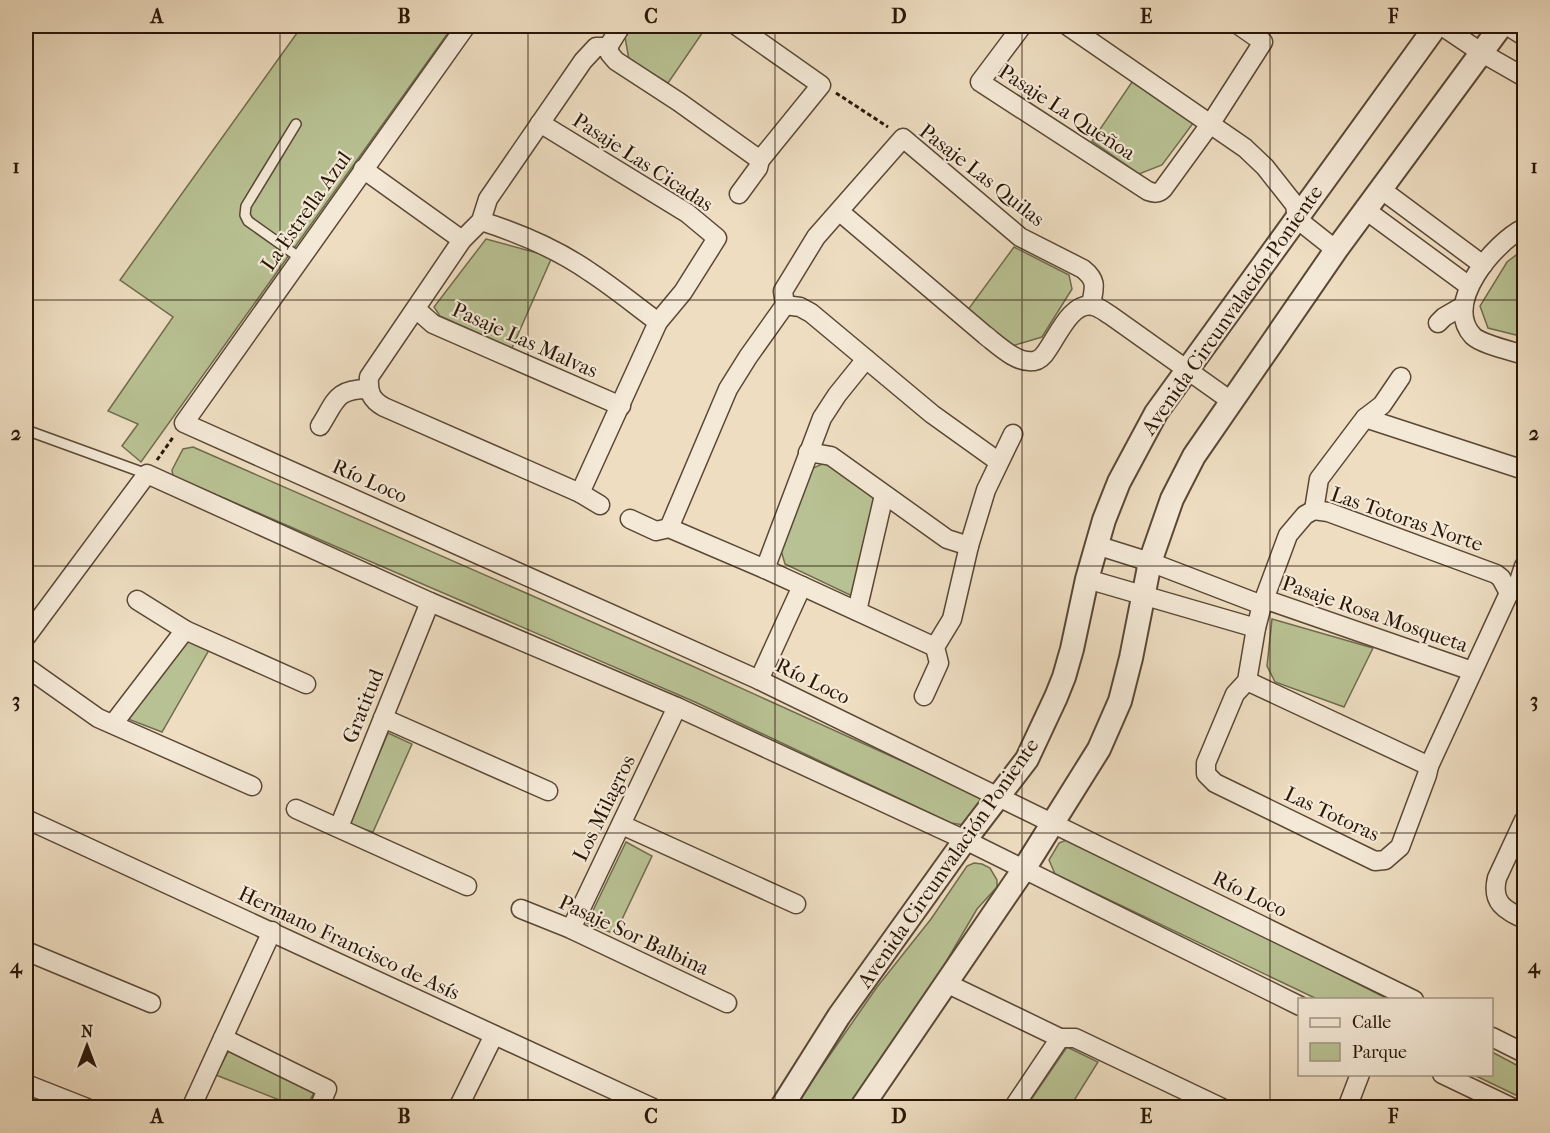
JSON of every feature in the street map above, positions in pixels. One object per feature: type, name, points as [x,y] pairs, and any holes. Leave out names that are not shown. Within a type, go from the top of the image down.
[{"type":"street","name":"La Estrella Azul","points":[[183,423],[466,26]]},
{"type":"street","points":[[621,26],[608,47],[616,61],[679,102],[760,160]]},
{"type":"street","points":[[737,26],[821,85],[760,160],[758,168],[739,194]]},
{"type":"street","name":"Pasaje La Queñoa","points":[[1022,26],[980,82],[1148,191],[1160,192],[1211,123]]},
{"type":"street","points":[[1068,26],[1245,148],[1265,167],[1295,205],[1296,219],[1336,250]]},
{"type":"street","points":[[1211,123],[1263,42],[1240,26]]},
{"type":"street","name":"Avenida Circunvalación Poniente","points":[[781,1107],[839,1016],[965,840],[1027,759],[1056,697],[1072,650],[1096,545],[1112,500],[1134,452],[1156,413],[1436,26]]},
{"type":"street","points":[[1442,26],[1524,78]]},
{"type":"street","points":[[861,1107],[1024,870],[1099,749],[1120,701],[1150,562],[1172,499],[1190,464],[1336,250],[1501,26]]},
{"type":"street","points":[[1508,26],[1524,36]]},
{"type":"street","name":"Pasaje Las Cicadas","points":[[481,221],[488,199],[584,61],[596,47],[608,47]]},
{"type":"street","name":"Pasaje Las Cicadas","points":[[540,123],[687,213],[717,238],[683,292],[658,322],[580,493]]},
{"type":"street","name":"Pasaje Las Quilas","points":[[785,305],[783,291],[816,237],[903,138],[1020,237],[1083,269],[1092,276],[1094,283],[1090,305]]},
{"type":"street","points":[[363,169],[462,240]]},
{"type":"street","points":[[1382,190],[1483,265]]},
{"type":"street","points":[[1366,211],[1469,286]]},
{"type":"street","points":[[840,212],[924,285],[1004,349],[1027,360],[1034,361],[1042,358],[1071,314],[1090,305],[1110,315],[1231,401]]},
{"type":"street","points":[[600,505],[580,493],[384,407],[374,401],[368,389],[369,377],[462,240],[481,221],[524,236],[590,271],[658,322]]},
{"type":"street","points":[[1524,228],[1504,241],[1483,265],[1469,286],[1463,306],[1469,330],[1477,339],[1524,355]]},
{"type":"street","points":[[669,528],[728,389],[785,305],[805,309],[932,414],[999,462]]},
{"type":"street","points":[[1438,323],[1463,306]]},
{"type":"street","name":"Pasaje Las Malvas","points":[[416,309],[433,324],[621,406]]},
{"type":"street","points":[[765,569],[822,418],[866,359]]},
{"type":"street","points":[[1314,510],[1319,479],[1365,418],[1382,405],[1401,377]]},
{"type":"street","points":[[320,426],[340,395],[346,390],[368,389]]},
{"type":"street","points":[[1365,418],[1524,470]]},
{"type":"street","name":"Río Loco","points":[[183,423],[759,680],[1412,998]]},
{"type":"street","points":[[924,696],[939,663],[935,647],[952,620],[969,546],[986,490],[1013,434]]},
{"type":"street","points":[[808,452],[831,456],[947,540],[969,546]]},
{"type":"street","points":[[26,637],[147,474],[430,602],[677,707],[965,840],[1298,1006]]},
{"type":"street","points":[[857,611],[884,495]]},
{"type":"street","name":"Las Totoras Norte","points":[[1314,510],[1328,512],[1496,574],[1501,578],[1509,593]]},
{"type":"street","name":"Las Totoras","points":[[1314,510],[1305,515],[1288,535],[1263,602],[1247,681],[1235,694],[1206,763],[1206,774],[1210,779],[1375,861],[1385,860],[1400,848],[1429,766],[1509,593],[1519,581],[1524,566]]},
{"type":"street","points":[[630,519],[656,531],[669,528],[935,647]]},
{"type":"street","points":[[1096,545],[1263,602]]},
{"type":"street","points":[[1087,579],[1256,628]]},
{"type":"street","points":[[759,680],[802,586]]},
{"type":"street","points":[[137,600],[185,630],[306,684]]},
{"type":"street","name":"Gratitud","points":[[339,827],[430,602]]},
{"type":"street","name":"Pasaje Rosa Mosqueta","points":[[1263,602],[1472,671]]},
{"type":"street","points":[[113,724],[185,630]]},
{"type":"street","points":[[26,667],[87,711],[252,786]]},
{"type":"street","points":[[1247,681],[1429,766]]},
{"type":"street","name":"Los Milagros","points":[[571,929],[677,707]]},
{"type":"street","points":[[382,718],[548,791]]},
{"type":"street","points":[[296,809],[467,886]]},
{"type":"street","name":"Hermano Francisco de Asís","points":[[26,819],[654,1107]]},
{"type":"street","points":[[1524,820],[1497,878],[1495,888],[1498,901],[1506,910],[1524,919]]},
{"type":"street","points":[[622,825],[796,904]]},
{"type":"street","name":"Pasaje Sor Balbina","points":[[521,909],[571,929],[727,1003]]},
{"type":"street","points":[[191,1107],[272,931]]},
{"type":"street","points":[[26,951],[151,1003]]},
{"type":"street","points":[[946,983],[1060,1038],[1075,1038],[1222,1107]]},
{"type":"street","points":[[458,1107],[494,1035]]},
{"type":"street","points":[[223,1038],[327,1089],[319,1107]]},
{"type":"street","points":[[1013,1107],[1060,1038]]},
{"type":"street","points":[[1493,1038],[1524,1053]]},
{"type":"street","points":[[1347,1107],[1358,1076]]},
{"type":"street","points":[[1446,1076],[1513,1107]]},
{"type":"street","points":[[26,1084],[87,1107]]},
{"type":"lane","points":[[296,124],[246,206],[245,215],[248,221],[300,258]]},
{"type":"lane","points":[[26,430],[147,474]]},
{"type":"path","points":[[821,85],[903,138]]},
{"type":"path","points":[[147,474],[183,423]]},
{"type":"green space","points":[[302,26],[453,26],[141,462],[122,446],[138,424],[108,411],[173,317],[120,280]]},
{"type":"green space","points":[[634,26],[707,26],[668,83],[629,60],[625,37]]},
{"type":"green space","points":[[1134,79],[1194,122],[1162,165],[1139,174],[1092,141]]},
{"type":"green space","points":[[486,239],[552,257],[512,348],[440,316],[434,307]]},
{"type":"green space","points":[[1014,247],[1069,275],[1072,289],[1042,337],[1012,346],[967,311]]},
{"type":"green space","points":[[1524,249],[1524,337],[1488,328],[1480,306],[1507,262]]},
{"type":"green space","points":[[193,447],[690,665],[979,796],[981,802],[964,825],[951,823],[695,702],[173,476],[172,470],[183,449]]},
{"type":"green space","points":[[829,461],[876,495],[852,596],[785,564],[780,547],[811,469]]},
{"type":"green space","points":[[1272,619],[1373,648],[1344,707],[1275,682],[1267,666]]},
{"type":"green space","points":[[188,639],[209,650],[162,732],[128,719]]},
{"type":"green space","points":[[388,733],[412,744],[373,832],[349,825]]},
{"type":"green space","points":[[1071,838],[1386,998],[1315,998],[1055,874],[1049,860],[1059,843]]},
{"type":"green space","points":[[626,842],[652,856],[615,934],[587,923]]},
{"type":"green space","points":[[974,863],[990,868],[997,880],[997,887],[977,909],[919,1008],[852,1107],[793,1108],[877,987],[931,919],[967,866]]},
{"type":"green space","points":[[1067,1047],[1098,1062],[1070,1107],[1026,1107]]},
{"type":"green space","points":[[229,1050],[315,1091],[306,1107],[297,1107],[216,1075]]},
{"type":"green space","points":[[1493,1053],[1524,1069],[1524,1099],[1476,1076],[1493,1076]]}]
